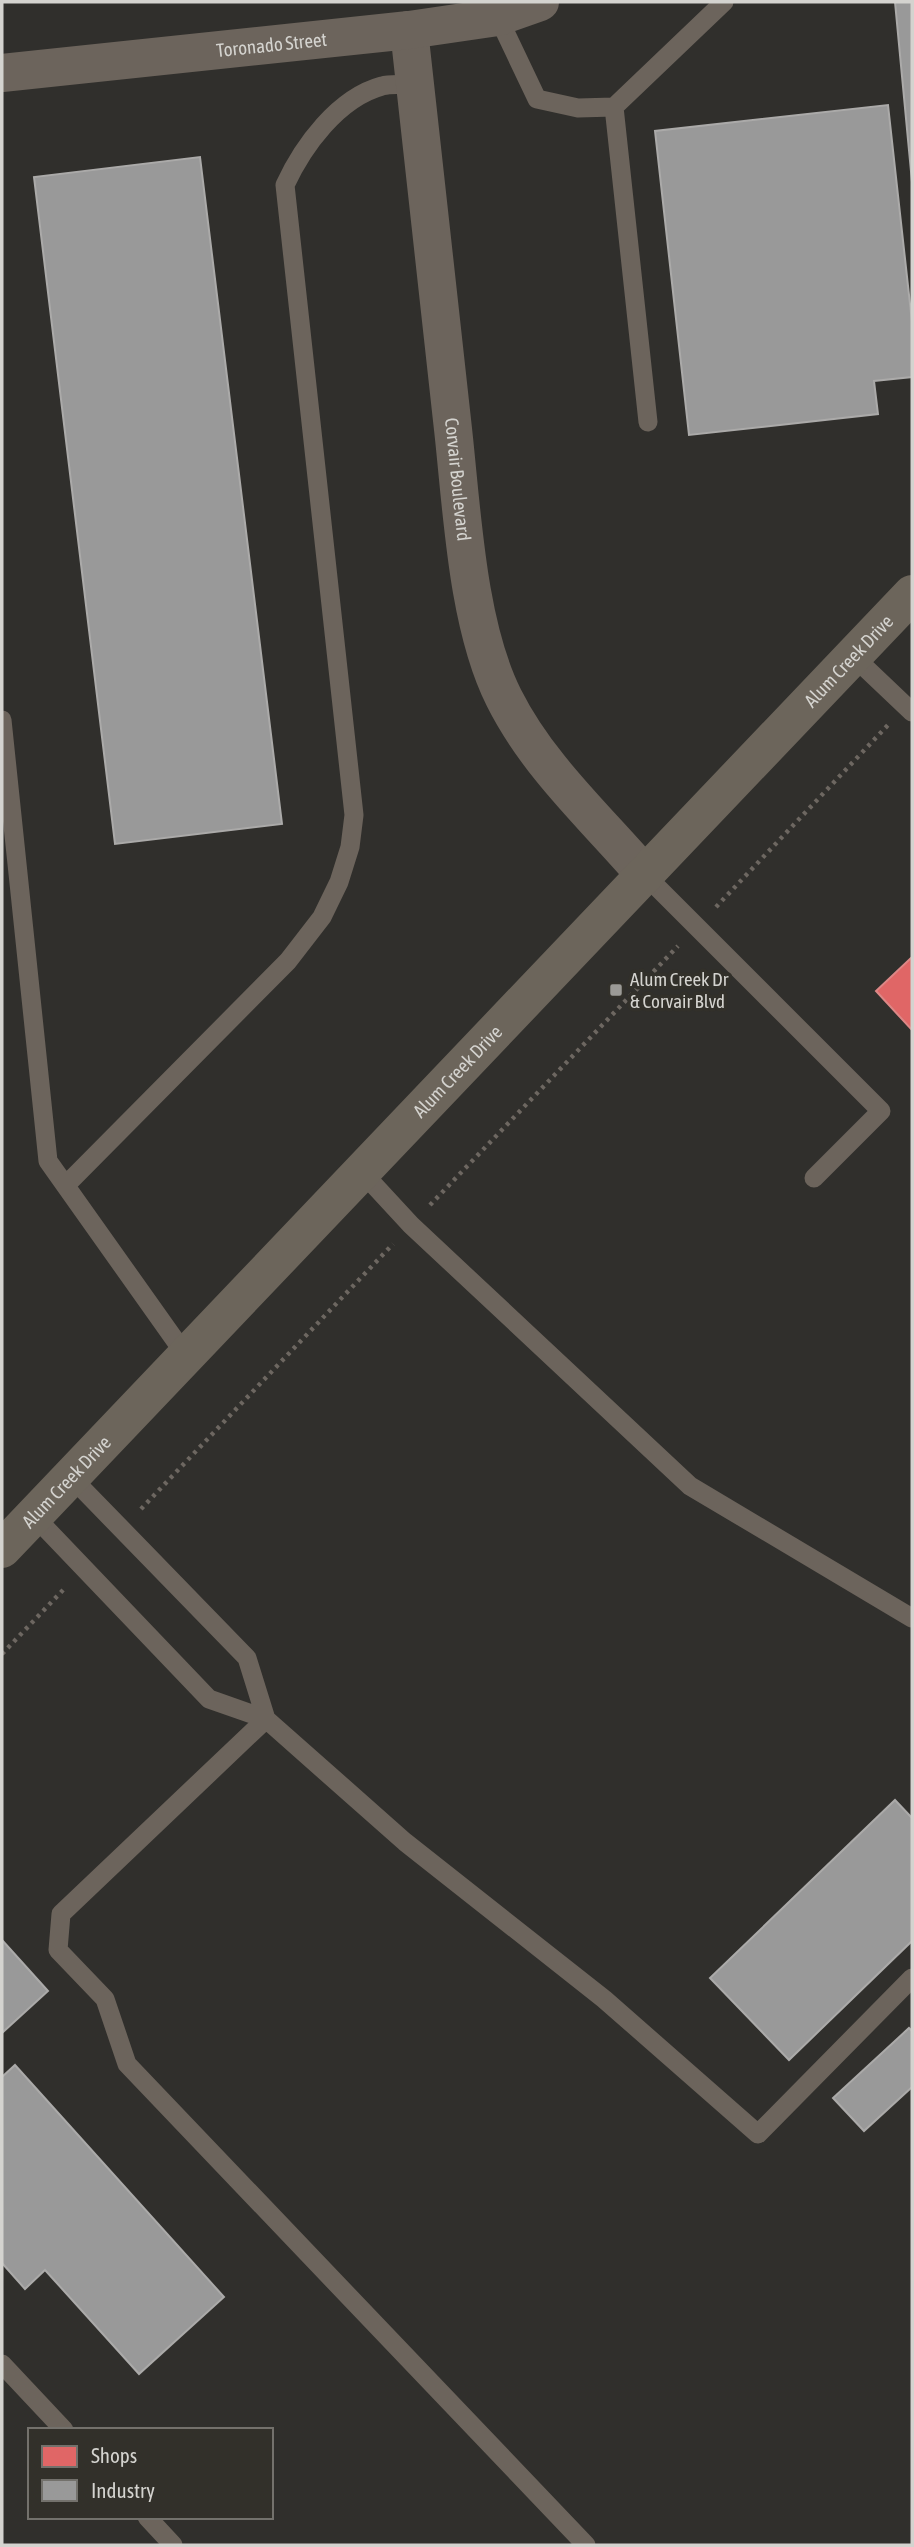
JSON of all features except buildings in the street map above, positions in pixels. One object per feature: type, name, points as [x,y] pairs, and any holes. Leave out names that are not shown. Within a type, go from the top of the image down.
[{"type":"main road","name":"Alum Creek Drive","points":[[2,1549],[912,594]]},
{"type":"street","name":"Toronado Street","points":[[2,73],[409,30],[498,18],[540,2]]},
{"type":"street","name":"Corvair Boulevard","points":[[409,30],[468,567],[489,661],[509,707],[561,783],[600,822],[645,875]]},
{"type":"lane","points":[[498,18],[537,99],[578,108],[614,107],[724,2]]},
{"type":"lane","points":[[66,1185],[288,961],[322,917],[339,881],[350,847],[354,815],[285,185],[298,158],[349,101],[384,85],[415,85]]},
{"type":"lane","points":[[614,107],[648,422]]},
{"type":"lane","points":[[853,656],[909,709]]},
{"type":"lane","points":[[2,720],[48,1161],[187,1357]]},
{"type":"lane","points":[[645,875],[881,1111],[814,1178]]},
{"type":"lane","points":[[362,1172],[411,1225],[690,1486],[912,1618]]},
{"type":"lane","points":[[71,1477],[247,1658],[266,1719]]},
{"type":"lane","points":[[34,1516],[209,1699],[266,1719],[405,1842],[604,1999],[758,2134],[912,1978]]},
{"type":"lane","points":[[266,1719],[61,1914],[58,1950],[105,1999],[127,2064],[586,2545]]},
{"type":"lane","points":[[2,2364],[62,2428]]},
{"type":"lane","points":[[149,2519],[173,2545]]},
{"type":"path","points":[[122,1529],[697,926],[909,709]]},
{"type":"path","points":[[2,1654],[84,1569]]},
{"type":"place","name":"Alum Creek Dr & Corvair Blvd","points":[[616,990]]}]
